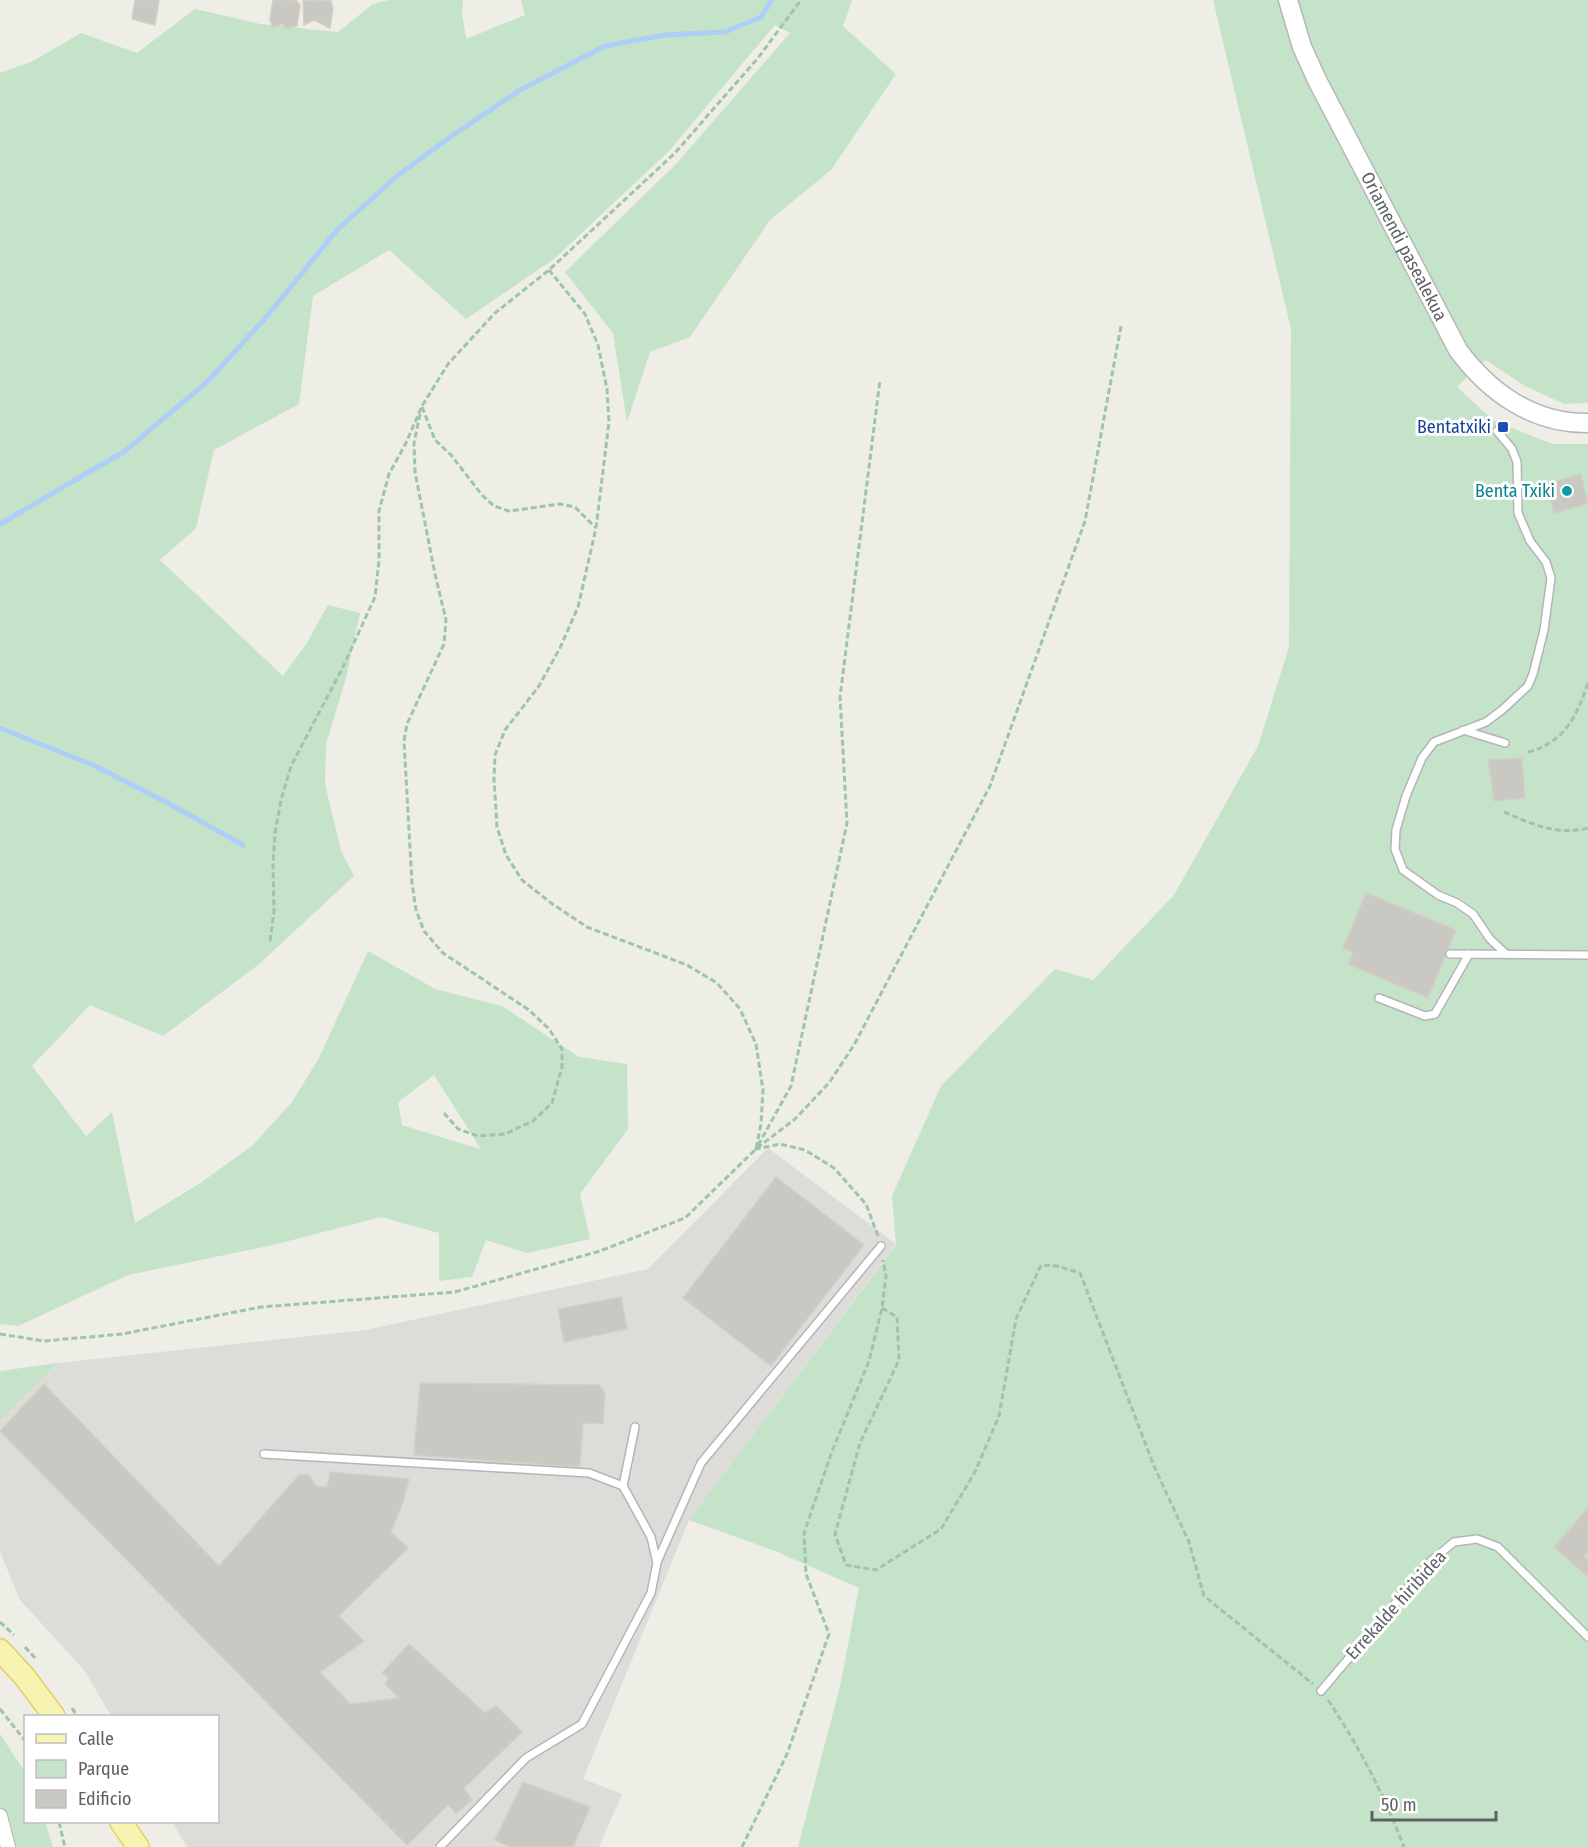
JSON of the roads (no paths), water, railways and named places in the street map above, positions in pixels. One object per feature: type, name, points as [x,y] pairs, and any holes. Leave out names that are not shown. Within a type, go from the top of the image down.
[{"type":"main road","name":"Oriamendi pasealekua","points":[[1288,0],[1302,47],[1317,80],[1458,350],[1474,371],[1492,388],[1511,401],[1553,420],[1588,423]]},
{"type":"main road","points":[[0,1650],[24,1676],[53,1715]]},
{"type":"main road","points":[[122,1823],[138,1847]]},
{"type":"street","points":[[0,1816],[8,1847]]},
{"type":"lane","points":[[1497,432],[1512,449],[1517,462],[1518,513],[1530,541],[1546,562],[1551,578],[1549,603],[1533,674],[1528,686],[1486,722],[1434,742],[1422,758],[1406,796],[1396,830],[1395,849],[1403,870],[1438,895],[1457,903],[1473,914],[1490,939],[1504,953]]},
{"type":"lane","points":[[1463,730],[1505,743]]},
{"type":"lane","points":[[1450,954],[1588,955]]},
{"type":"lane","points":[[1379,998],[1425,1016],[1435,1014],[1469,954]]},
{"type":"lane","points":[[440,1847],[526,1758],[582,1724],[651,1593],[657,1563],[687,1500],[701,1463],[881,1246]]},
{"type":"lane","points":[[635,1427],[624,1486],[651,1537],[657,1563]]},
{"type":"lane","points":[[264,1454],[589,1473],[624,1486]]},
{"type":"lane","name":"Errekalde hiribidea","points":[[1321,1690],[1431,1561],[1454,1542],[1477,1539],[1498,1547],[1588,1637]]},
{"type":"waterway","points":[[0,524],[125,451],[208,381],[268,315],[337,230],[397,176],[453,135],[520,90],[605,46],[665,35],[725,32],[761,17],[772,0]]},
{"type":"waterway","points":[[0,728],[93,765],[243,845]]},
{"type":"place","name":"Bentatxiki","points":[[1503,427]]},
{"type":"place","name":"Benta Txiki","points":[[1567,491]]}]
